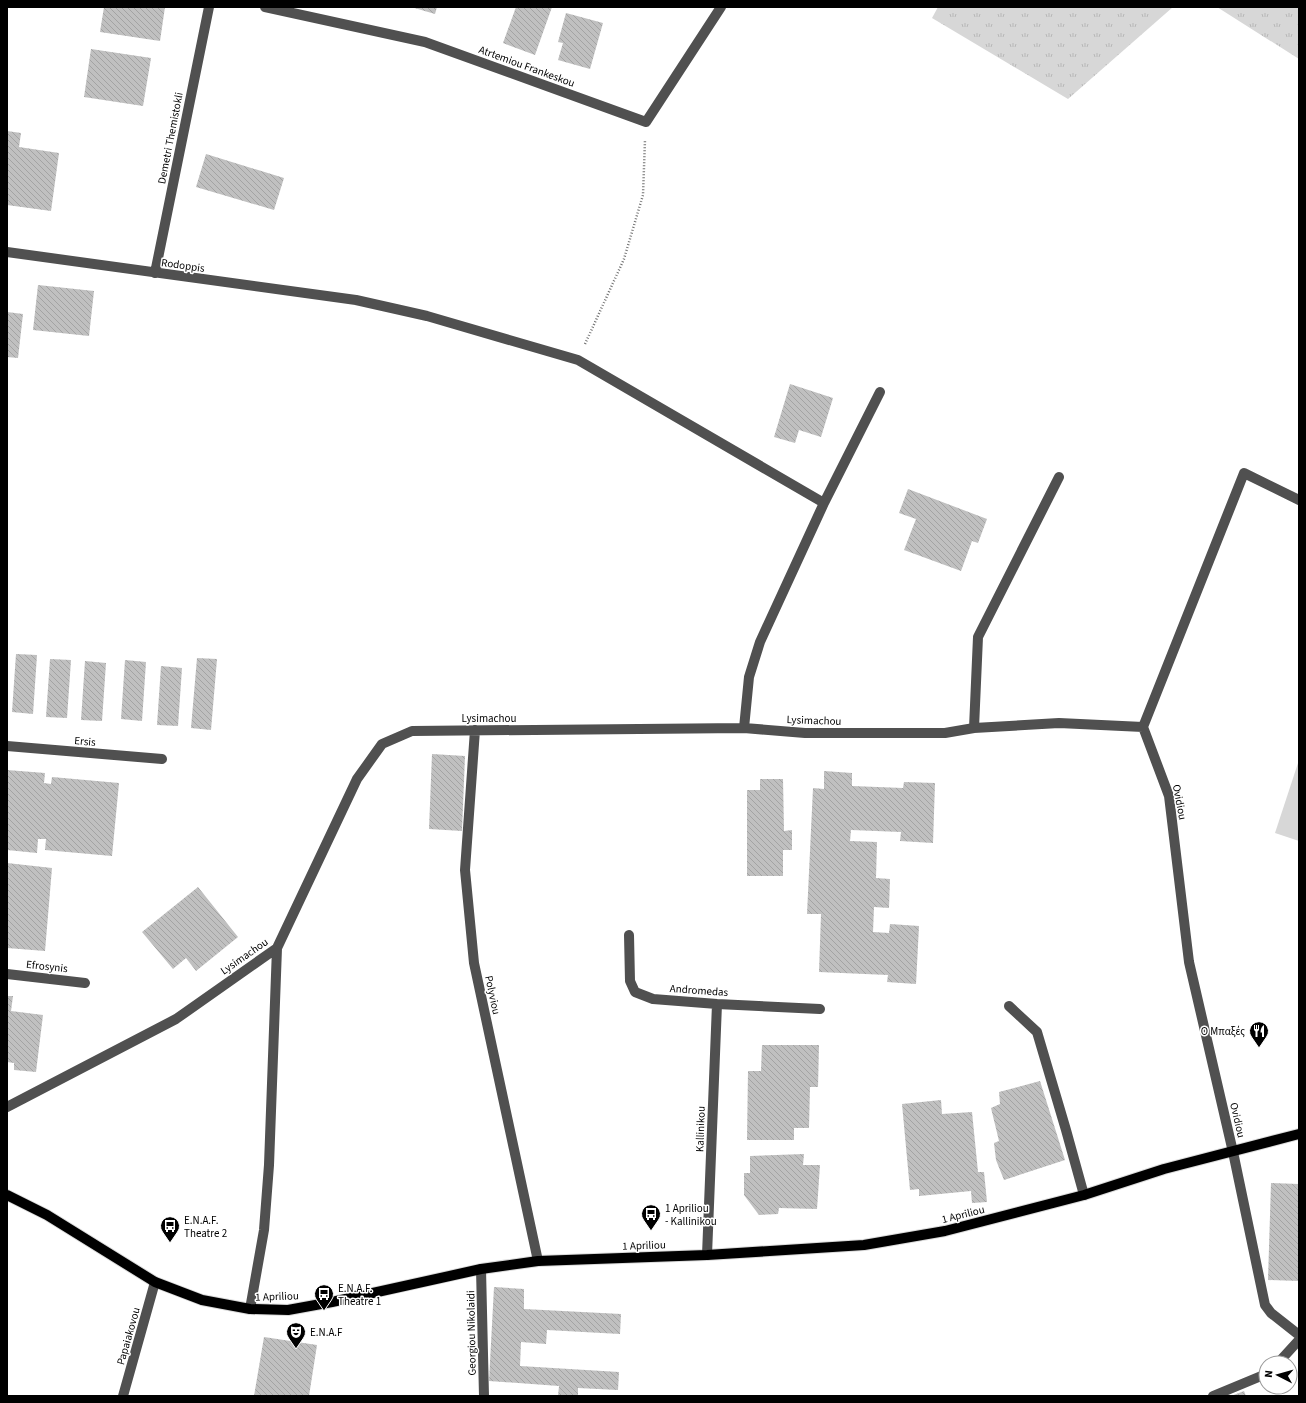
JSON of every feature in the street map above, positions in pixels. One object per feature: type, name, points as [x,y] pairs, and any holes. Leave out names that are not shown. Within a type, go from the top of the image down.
[{"type":"main road","name":"1 Apriliou","points":[[7,1195],[47,1215],[156,1282],[202,1300],[250,1309],[288,1310],[332,1302],[482,1269],[538,1260],[707,1255],[864,1245],[945,1231],[1084,1195],[1164,1169],[1299,1134]]},
{"type":"street","name":"Demetri Themistokli","points":[[155,273],[209,7]]},
{"type":"street","name":"Atrtemiou Frankeskou","points":[[265,7],[425,42],[646,122]]},
{"type":"street","points":[[646,122],[720,7]]},
{"type":"street","name":"Rodoppis","points":[[7,252],[356,300],[427,316],[578,360],[824,503]]},
{"type":"street","points":[[744,728],[749,677],[760,642],[824,503],[880,392]]},
{"type":"street","points":[[1143,727],[1244,473],[1299,500]]},
{"type":"street","points":[[974,728],[978,637],[1059,477]]},
{"type":"street","name":"Lysimachou","points":[[7,1108],[176,1018],[277,948],[357,778],[382,744],[412,731],[744,728],[805,733],[945,733],[974,728],[1059,723],[1143,727]]},
{"type":"street","name":"Ovidiou","points":[[1143,727],[1169,796],[1189,962],[1233,1152],[1265,1305],[1271,1313],[1299,1335]]},
{"type":"street","name":"Polyviou","points":[[475,730],[465,870],[474,963],[538,1260]]},
{"type":"street","name":"Ersis","points":[[7,746],[162,759]]},
{"type":"street","name":"Andromedas","points":[[629,935],[630,981],[635,992],[653,999],[820,1010]]},
{"type":"street","points":[[250,1309],[264,1230],[277,948]]},
{"type":"street","name":"Efrosynis","points":[[7,974],[85,983]]},
{"type":"street","name":"Kallinikou","points":[[707,1255],[717,1004]]},
{"type":"street","points":[[1009,1006],[1037,1032],[1084,1195]]},
{"type":"street","name":"Georgiou Nikolaidi","points":[[482,1269],[484,1396]]},
{"type":"street","name":"Papaiakovou","points":[[123,1396],[156,1282]]},
{"type":"street","points":[[1285,1355],[1299,1340]]},
{"type":"street","points":[[1213,1396],[1258,1377]]},
{"type":"path","points":[[578,360],[624,259],[643,195],[646,122]]},
{"type":"green space","points":[[938,7],[1173,7],[1068,99],[932,18]]},
{"type":"green space","points":[[1217,7],[1299,7],[1299,59]]},
{"type":"green space","points":[[1299,760],[1299,841],[1275,833]]},
{"type":"building","points":[[104,7],[165,7],[160,41],[100,32]]},
{"type":"building","points":[[411,7],[437,7],[435,14]]},
{"type":"building","points":[[516,7],[552,7],[535,55],[503,43]]},
{"type":"building","points":[[566,13],[603,23],[590,69],[558,60],[563,43],[558,42]]},
{"type":"building","points":[[91,49],[151,58],[143,106],[84,97]]},
{"type":"building","points":[[7,131],[21,133],[19,147],[59,153],[51,211],[7,205]]},
{"type":"building","points":[[206,154],[284,178],[274,210],[196,187]]},
{"type":"building","points":[[38,285],[94,291],[89,336],[33,330]]},
{"type":"building","points":[[7,312],[23,314],[18,358],[7,357]]},
{"type":"building","points":[[790,384],[833,398],[821,437],[799,430],[795,443],[774,437]]},
{"type":"building","points":[[908,489],[987,519],[978,543],[972,541],[961,571],[904,550],[916,519],[899,513]]},
{"type":"building","points":[[16,654],[37,655],[33,714],[12,712]]},
{"type":"building","points":[[197,658],[217,659],[211,730],[191,728]]},
{"type":"building","points":[[50,659],[71,660],[67,718],[46,717]]},
{"type":"building","points":[[125,660],[146,662],[142,721],[121,719]]},
{"type":"building","points":[[85,661],[106,663],[102,721],[81,720]]},
{"type":"building","points":[[161,666],[182,668],[178,726],[157,725]]},
{"type":"building","points":[[432,754],[465,756],[462,831],[429,829]]},
{"type":"building","points":[[7,770],[45,773],[44,783],[51,784],[52,777],[119,783],[112,856],[45,850],[46,839],[38,839],[37,853],[7,850]]},
{"type":"building","points":[[824,771],[852,773],[852,786],[903,788],[904,782],[935,783],[933,843],[900,841],[901,832],[851,830],[850,841],[877,842],[876,878],[890,879],[889,908],[874,907],[873,932],[889,933],[890,924],[919,926],[916,984],[887,982],[888,975],[819,972],[821,914],[807,914],[813,788],[824,789]]},
{"type":"building","points":[[760,779],[783,779],[784,831],[792,830],[792,850],[783,850],[783,876],[747,876],[747,790],[760,790]]},
{"type":"building","points":[[7,863],[52,868],[45,951],[7,948]]},
{"type":"building","points":[[198,887],[238,937],[196,971],[186,958],[173,969],[142,932]]},
{"type":"building","points":[[7,996],[13,996],[11,1011],[43,1015],[36,1072],[14,1070],[14,1063],[7,1062]]},
{"type":"building","points":[[762,1045],[819,1045],[818,1087],[810,1087],[809,1128],[794,1128],[794,1140],[747,1140],[748,1071],[761,1071]]},
{"type":"building","points":[[1040,1081],[1065,1160],[1004,1180],[996,1160],[994,1143],[999,1141],[991,1108],[1000,1104],[999,1092]]},
{"type":"building","points":[[941,1100],[942,1114],[972,1112],[978,1172],[984,1172],[987,1202],[972,1203],[971,1191],[919,1196],[919,1189],[910,1190],[902,1104]]},
{"type":"building","points":[[804,1154],[803,1165],[820,1165],[817,1209],[779,1208],[778,1214],[759,1215],[744,1195],[744,1173],[750,1173],[750,1156]]},
{"type":"building","points":[[1271,1183],[1299,1184],[1299,1281],[1268,1280]]},
{"type":"building","points":[[494,1287],[524,1289],[524,1309],[621,1314],[620,1334],[547,1330],[546,1344],[521,1342],[520,1366],[619,1372],[618,1390],[578,1388],[578,1396],[558,1396],[559,1386],[489,1381]]},
{"type":"building","points":[[264,1337],[317,1345],[309,1396],[254,1396]]},
{"type":"building","points":[[1244,1391],[1246,1396],[1231,1396]]},
{"type":"place","name":"Ο Μπαξές","points":[[1259,1048]]},
{"type":"place","name":"1 Apriliou - Kallinikou","points":[[651,1231]]},
{"type":"place","name":"E.N.A.F. Theatre 2","points":[[170,1243]]},
{"type":"place","name":"E.N.A.F. Theatre 1","points":[[324,1311]]},
{"type":"place","name":"E.N.A.F","points":[[296,1349]]}]
